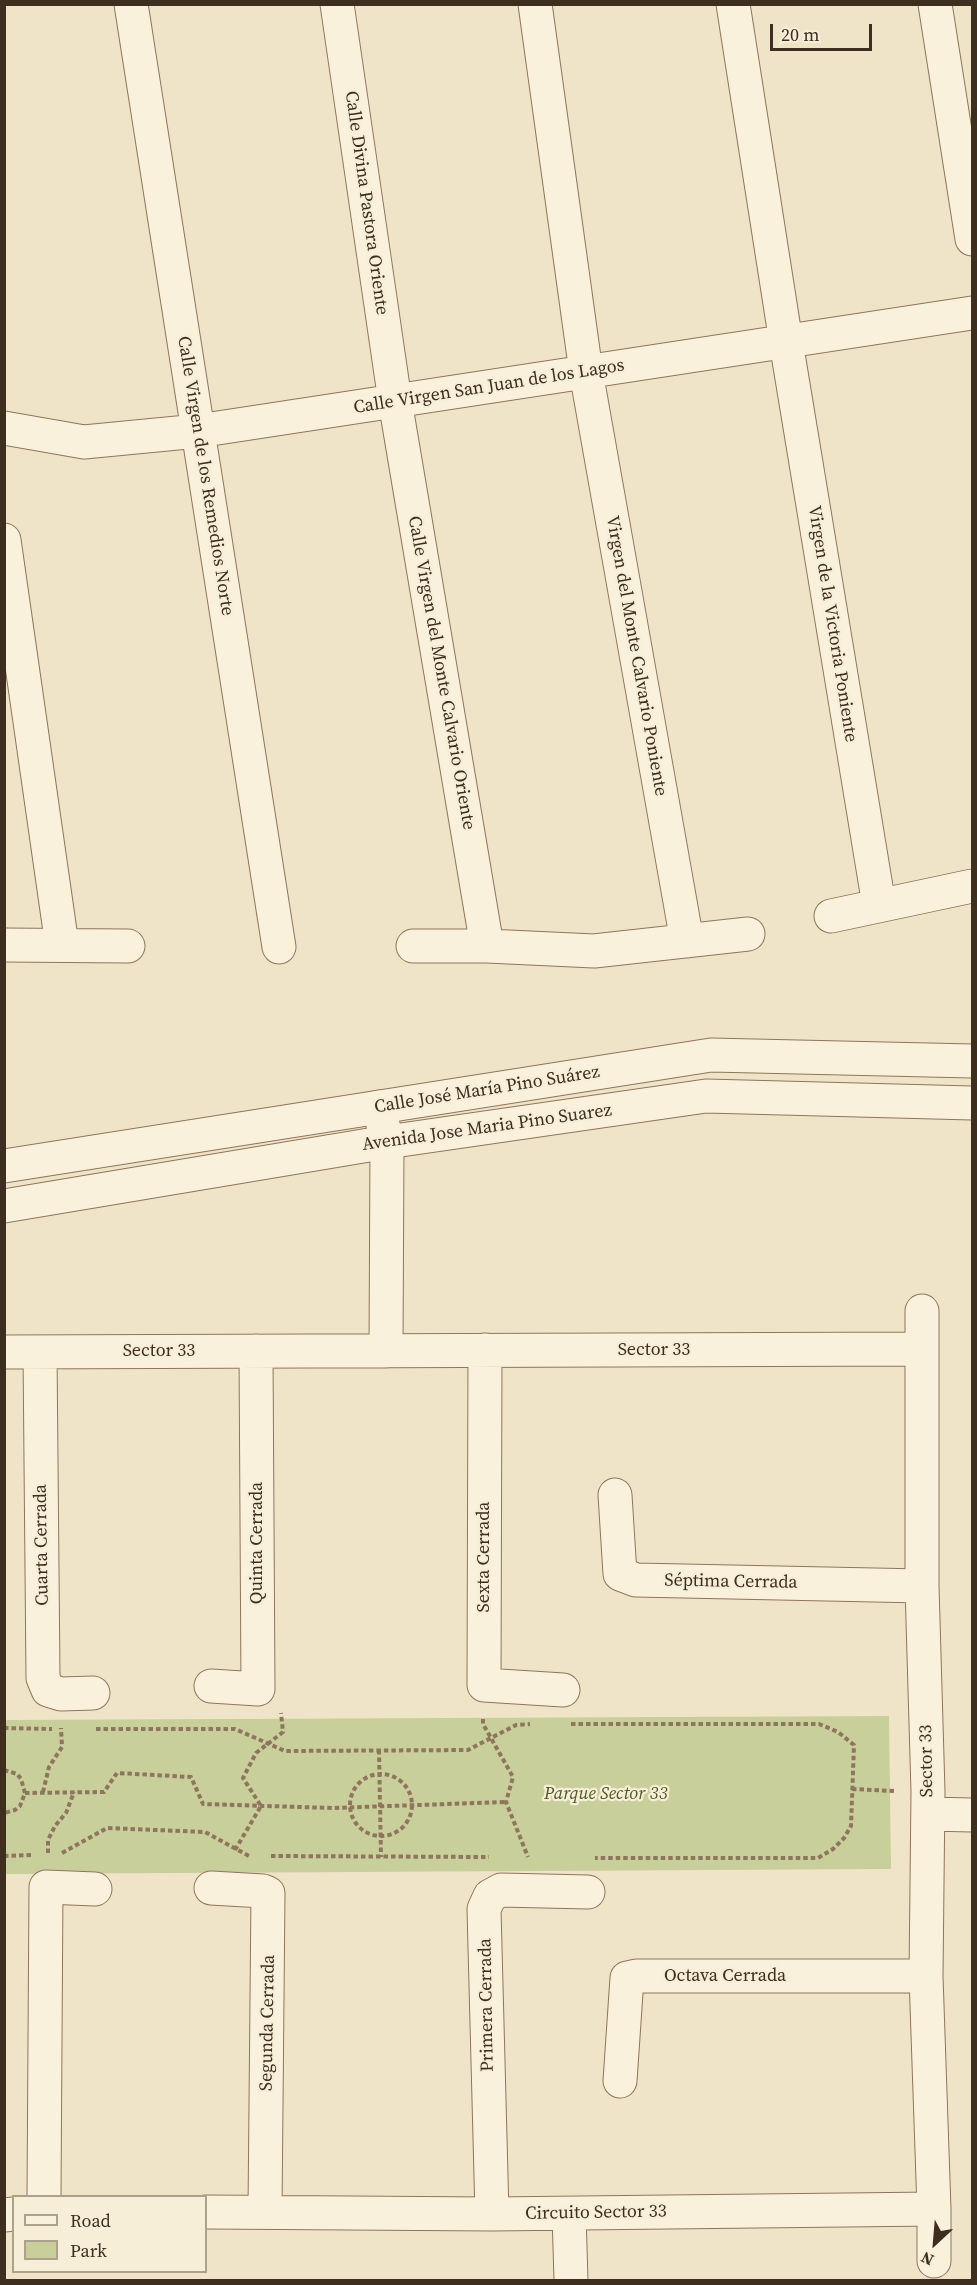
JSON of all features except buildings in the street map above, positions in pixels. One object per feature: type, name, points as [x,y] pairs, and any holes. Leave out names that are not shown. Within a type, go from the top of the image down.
[{"type":"street","name":"Calle Virgen de los Remedios Norte","points":[[131,4],[279,947]]},
{"type":"street","name":"Calle Divina Pastora Oriente","points":[[337,4],[395,401]]},
{"type":"street","name":"Virgen del Monte Calvario Poniente","points":[[535,4],[586,372],[687,941]]},
{"type":"street","name":"Virgen de la Victoria Poniente","points":[[733,4],[879,905]]},
{"type":"street","points":[[935,4],[972,239]]},
{"type":"street","name":"Calle Virgen San Juan de los Lagos","points":[[4,428],[84,442],[198,431],[972,313]]},
{"type":"street","name":"Calle Virgen del Monte Calvario Oriente","points":[[395,401],[487,946]]},
{"type":"street","points":[[4,540],[62,945]]},
{"type":"street","points":[[831,916],[972,886]]},
{"type":"street","points":[[413,946],[487,946],[594,951],[748,934]]},
{"type":"street","points":[[4,945],[128,946]]},
{"type":"street","name":"Calle José María Pino Suárez","points":[[4,1166],[711,1055],[972,1061]]},
{"type":"street","name":"Avenida Jose Maria Pino Suarez","points":[[4,1206],[387,1142],[706,1096],[972,1103]]},
{"type":"street","points":[[379,1107],[387,1142],[386,1351]]},
{"type":"street","name":"Sector 33","points":[[922,1311],[922,1586],[928,1803],[926,1976],[934,2209]]},
{"type":"street","name":"Sector 33","points":[[4,1352],[922,1349]]},
{"type":"street","name":"Quinta Cerrada","points":[[256,1350],[258,1689]]},
{"type":"street","name":"Sexta Cerrada","points":[[484,1350],[484,1685]]},
{"type":"street","name":"Cuarta Cerrada","points":[[40,1352],[43,1678],[48,1690],[61,1694]]},
{"type":"street","name":"Séptima Cerrada","points":[[615,1495],[620,1574],[636,1580],[922,1586]]},
{"type":"street","points":[[484,1685],[563,1690]]},
{"type":"street","points":[[212,1686],[258,1689]]},
{"type":"street","points":[[61,1694],[93,1694]]},
{"type":"street","name":"Sector 33","points":[[928,1803],[972,1815]]},
{"type":"street","points":[[44,2195],[46,1887],[95,1889]]},
{"type":"street","name":"Segunda Cerrada","points":[[223,1889],[264,1891],[268,1893],[270,1902],[265,2211]]},
{"type":"street","name":"Primera Cerrada","points":[[492,2214],[484,1909],[490,1896],[501,1890],[588,1892]]},
{"type":"street","name":"Octava Cerrada","points":[[620,2081],[627,1978],[636,1976],[926,1976]]},
{"type":"street","points":[[934,2209],[934,2261]]},
{"type":"street","name":"Circuito Sector 33","points":[[207,2212],[569,2214],[934,2209]]},
{"type":"street","points":[[569,2214],[571,2280]]},
{"type":"path","points":[[484,1685],[483,1724],[513,1777],[506,1802],[542,1891]]},
{"type":"path","points":[[258,1689],[283,1715],[283,1732],[256,1753],[243,1778],[261,1806]]},
{"type":"path","points":[[43,1792],[49,1767],[62,1747],[61,1694]]},
{"type":"path","points":[[85,1729],[235,1729],[285,1751],[468,1750],[516,1725],[539,1724]]},
{"type":"path","points":[[562,1724],[819,1724],[838,1732],[854,1745],[851,1826],[839,1844],[818,1858],[586,1857]]},
{"type":"path","points":[[4,1728],[62,1729]]},
{"type":"path","points":[[379,1750],[381,1857]]},
{"type":"path","points":[[4,1770],[17,1774],[25,1793],[20,1806],[4,1813]]},
{"type":"path","points":[[25,1793],[104,1791],[117,1773],[191,1777],[203,1804],[349,1808],[506,1802]]},
{"type":"path","points":[[380,1774],[391,1775],[400,1781],[407,1788],[412,1805],[410,1818],[404,1826],[396,1833],[380,1837],[366,1833],[357,1827],[349,1808],[354,1788],[370,1775],[380,1774]]},
{"type":"path","points":[[852,1789],[928,1803]]},
{"type":"path","points":[[48,1854],[48,1840],[55,1826],[66,1813],[74,1792]]},
{"type":"path","points":[[223,1889],[235,1848],[261,1806]]},
{"type":"path","points":[[4,1854],[11,1856],[60,1854],[107,1828],[205,1832],[251,1856]]},
{"type":"path","points":[[262,1856],[494,1857]]},
{"type":"path","points":[[516,1857],[539,1857]]},
{"type":"green space","name":"Parque Sector 33","points":[[889,1716],[891,1869],[5,1874],[4,1720]]}]
